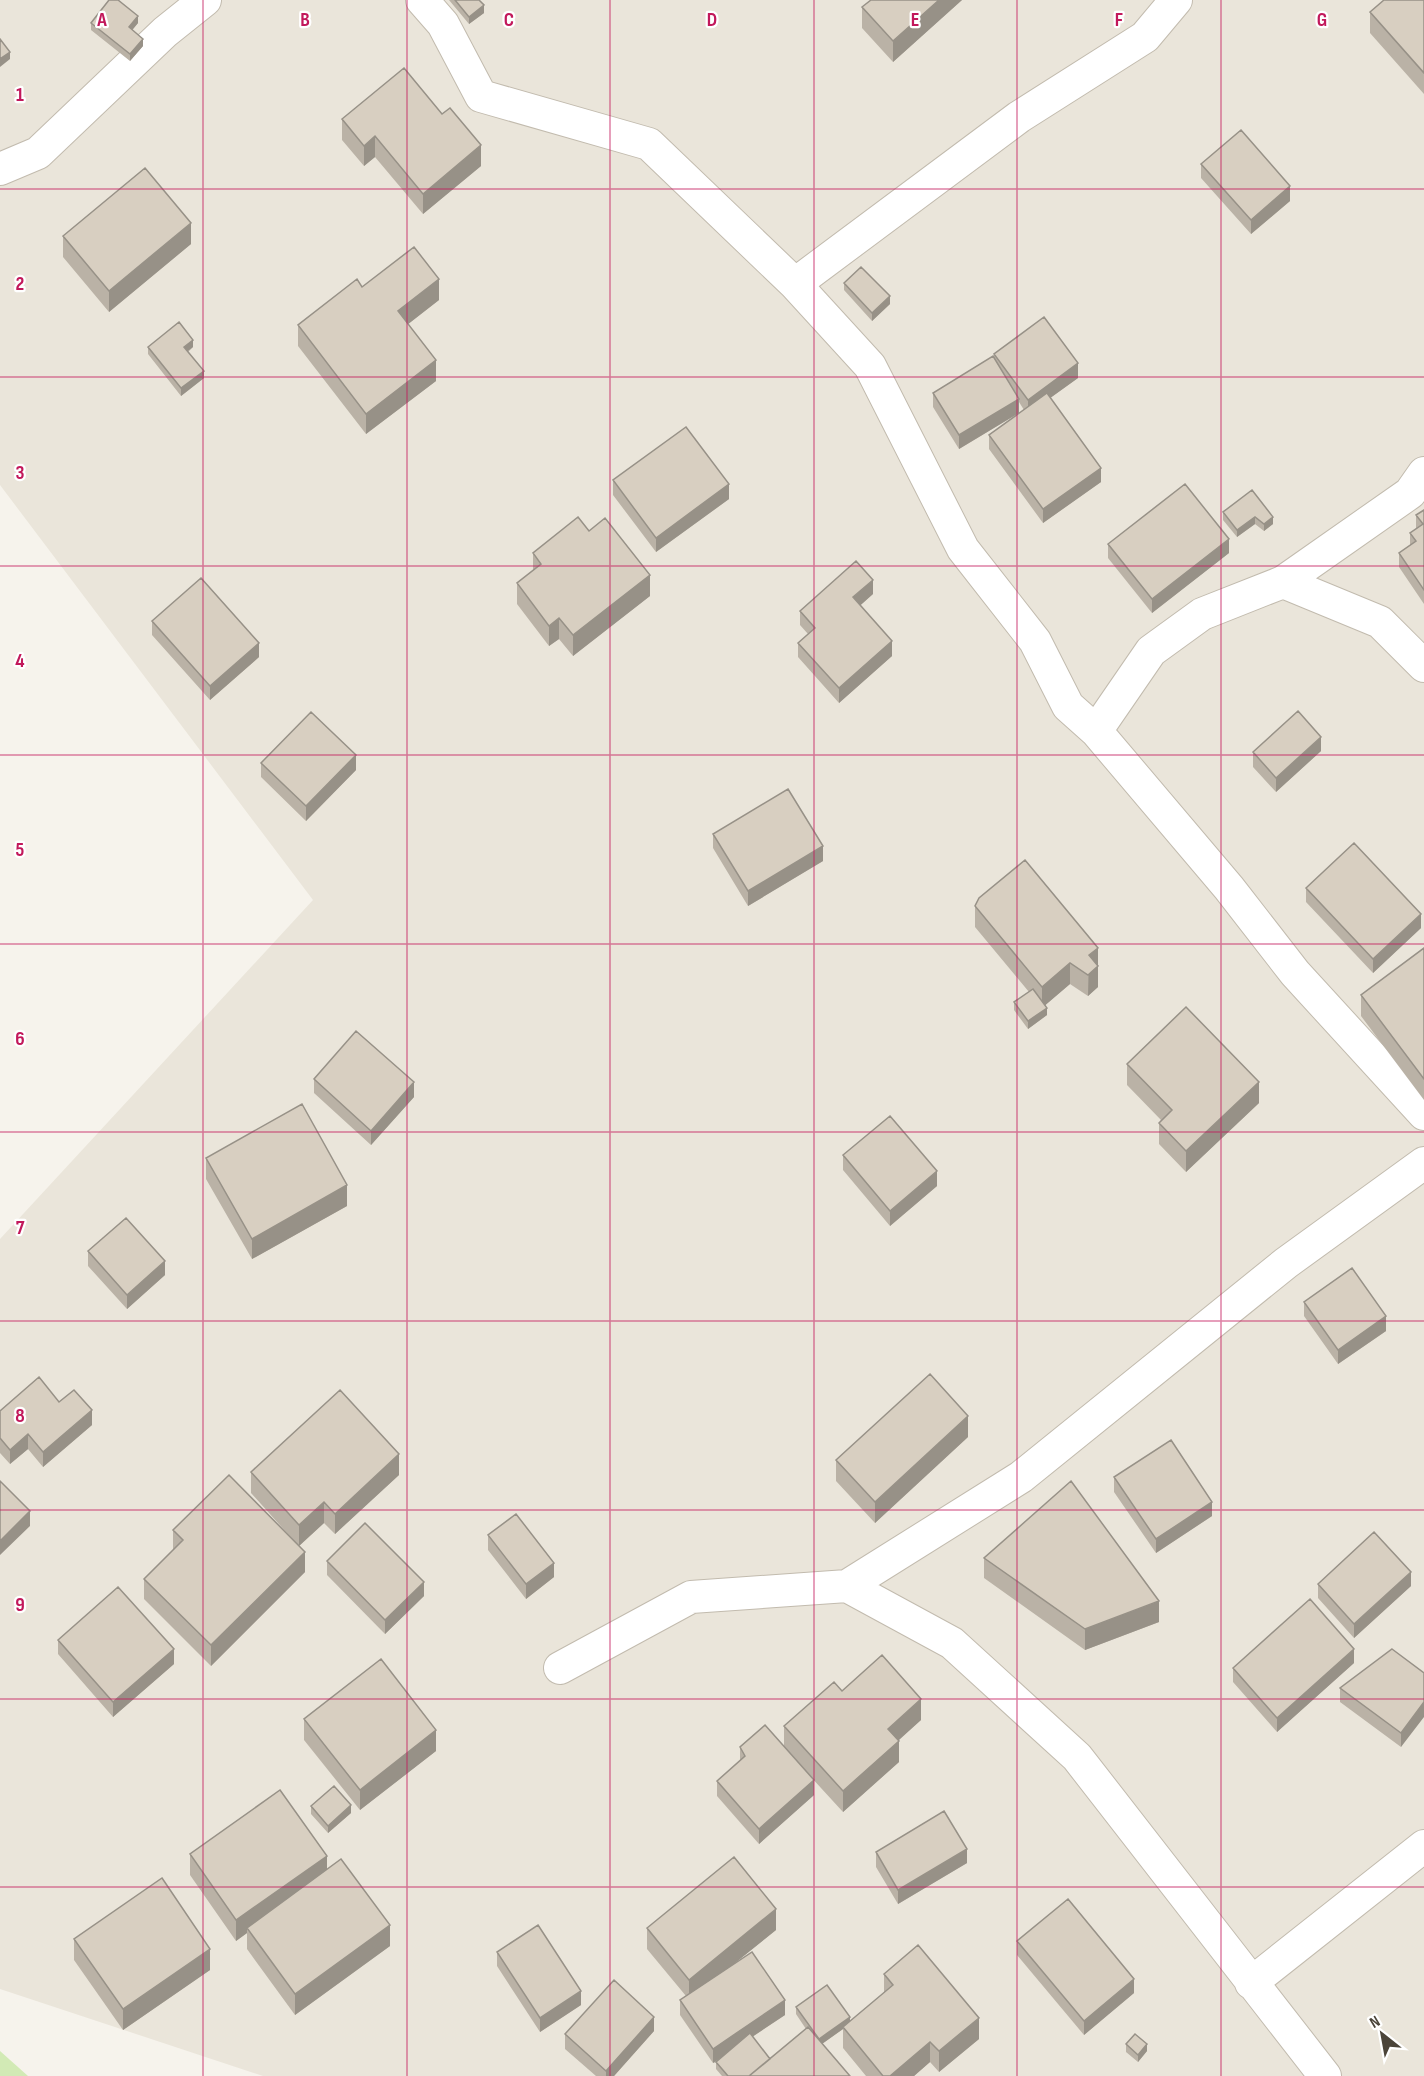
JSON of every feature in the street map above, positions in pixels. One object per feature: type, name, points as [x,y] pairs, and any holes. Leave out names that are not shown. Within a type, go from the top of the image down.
[{"type":"street","points":[[0,169],[38,153],[165,32],[205,0]]},
{"type":"street","points":[[422,0],[443,24],[481,96],[649,144],[795,284],[870,366],[963,549],[1035,641],[1068,706],[1096,730],[1229,888],[1295,973],[1424,1114]]},
{"type":"street","points":[[795,284],[1019,117],[1145,37],[1176,0]]},
{"type":"street","points":[[1096,730],[1151,651],[1202,614],[1283,582],[1410,493],[1424,474]]},
{"type":"street","points":[[1283,582],[1380,622],[1424,666]]},
{"type":"street","points":[[560,1668],[691,1597],[847,1586],[1021,1477],[1286,1263],[1424,1163]]},
{"type":"street","points":[[847,1586],[952,1643],[1077,1757],[1325,2076]]},
{"type":"street","points":[[1251,1983],[1424,1846]]},
{"type":"shaded area","points":[[0,0],[1424,0],[1424,2076],[263,2076],[0,1989],[0,1239],[313,900],[0,485]]},
{"type":"green space","points":[[0,2051],[28,2076],[0,2076]]},
{"type":"building","points":[[109,0],[118,0],[138,16],[129,27],[143,39],[130,54],[91,23]]},
{"type":"building","points":[[455,0],[479,0],[484,5],[469,17]]},
{"type":"building","points":[[871,0],[939,0],[893,41],[862,7]]},
{"type":"building","points":[[1384,0],[1424,0],[1424,73],[1370,12]]},
{"type":"building","points":[[0,39],[10,52],[0,59]]},
{"type":"building","points":[[404,68],[442,114],[450,108],[481,145],[423,194],[375,136],[364,146],[342,119]]},
{"type":"building","points":[[1241,130],[1290,186],[1251,220],[1201,164]]},
{"type":"building","points":[[145,168],[191,223],[109,291],[63,236]]},
{"type":"building","points":[[414,247],[439,279],[398,311],[436,360],[366,414],[298,325],[357,279],[362,287]]},
{"type":"building","points":[[861,267],[890,296],[872,313],[844,283]]},
{"type":"building","points":[[1044,317],[1078,363],[1028,400],[994,354]]},
{"type":"building","points":[[179,322],[193,340],[184,347],[204,371],[181,388],[148,347]]},
{"type":"building","points":[[993,356],[1019,399],[959,435],[933,393]]},
{"type":"building","points":[[1047,393],[1101,468],[1043,509],[989,435]]},
{"type":"building","points":[[686,427],[729,484],[656,538],[613,480]]},
{"type":"building","points":[[1185,484],[1229,539],[1152,599],[1108,544]]},
{"type":"building","points":[[1252,490],[1273,517],[1264,524],[1255,517],[1237,530],[1223,512]]},
{"type":"building","points":[[1424,510],[1424,590],[1399,553],[1416,541],[1410,533],[1423,524],[1416,515]]},
{"type":"building","points":[[578,517],[589,531],[605,518],[650,575],[573,635],[559,618],[549,626],[517,583],[541,564],[533,553]]},
{"type":"building","points":[[856,561],[873,580],[853,597],[892,641],[839,688],[798,643],[815,628],[800,611]]},
{"type":"building","points":[[201,578],[259,643],[210,686],[152,621]]},
{"type":"building","points":[[1298,711],[1321,737],[1276,778],[1253,752]]},
{"type":"building","points":[[311,712],[356,755],[306,806],[261,763]]},
{"type":"building","points":[[788,789],[823,846],[748,891],[713,834]]},
{"type":"building","points":[[1354,843],[1421,914],[1373,959],[1306,888]]},
{"type":"building","points":[[1025,860],[1098,948],[1089,955],[1098,966],[1088,975],[1070,963],[1042,987],[975,906],[979,898]]},
{"type":"building","points":[[1424,948],[1424,1079],[1361,995]]},
{"type":"building","points":[[1033,989],[1047,1008],[1028,1021],[1014,1002]]},
{"type":"building","points":[[1186,1007],[1259,1082],[1186,1151],[1159,1123],[1172,1110],[1127,1064]]},
{"type":"building","points":[[356,1031],[414,1082],[371,1131],[314,1079]]},
{"type":"building","points":[[302,1104],[347,1185],[252,1239],[206,1158]]},
{"type":"building","points":[[890,1116],[937,1171],[890,1211],[843,1155]]},
{"type":"building","points":[[126,1218],[165,1261],[127,1295],[88,1251]]},
{"type":"building","points":[[1352,1268],[1386,1316],[1338,1350],[1304,1302]]},
{"type":"building","points":[[930,1374],[968,1416],[875,1502],[836,1460]]},
{"type":"building","points":[[39,1377],[59,1402],[74,1390],[92,1410],[43,1452],[28,1434],[10,1450],[0,1438],[0,1411]]},
{"type":"building","points":[[340,1390],[399,1454],[335,1514],[324,1502],[299,1525],[251,1472]]},
{"type":"building","points":[[1171,1440],[1212,1502],[1156,1539],[1114,1477]]},
{"type":"building","points":[[229,1475],[305,1552],[211,1645],[144,1579],[183,1540],[173,1530]]},
{"type":"building","points":[[0,1481],[30,1511],[0,1541]]},
{"type":"building","points":[[1071,1481],[1159,1601],[1085,1629],[984,1558]]},
{"type":"building","points":[[516,1514],[554,1563],[526,1584],[488,1535]]},
{"type":"building","points":[[365,1523],[424,1582],[385,1620],[327,1561]]},
{"type":"building","points":[[1374,1532],[1411,1572],[1354,1624],[1318,1584]]},
{"type":"building","points":[[118,1587],[174,1649],[113,1702],[58,1640]]},
{"type":"building","points":[[1310,1599],[1354,1649],[1277,1718],[1233,1668]]},
{"type":"building","points":[[1392,1649],[1424,1673],[1424,1702],[1401,1733],[1340,1688]]},
{"type":"building","points":[[882,1655],[921,1699],[888,1729],[899,1741],[843,1791],[784,1726],[834,1682],[842,1691]]},
{"type":"building","points":[[381,1659],[436,1730],[360,1790],[304,1719]]},
{"type":"building","points":[[765,1725],[814,1780],[759,1829],[717,1781],[745,1756],[740,1747]]},
{"type":"building","points":[[334,1786],[351,1805],[328,1826],[311,1806]]},
{"type":"building","points":[[280,1790],[327,1856],[236,1920],[190,1854]]},
{"type":"building","points":[[944,1811],[967,1849],[898,1890],[876,1852]]},
{"type":"building","points":[[734,1857],[776,1909],[689,1980],[647,1928]]},
{"type":"building","points":[[341,1859],[390,1925],[295,1994],[247,1928]]},
{"type":"building","points":[[162,1878],[210,1949],[123,2009],[74,1939]]},
{"type":"building","points":[[1068,1899],[1134,1979],[1084,2021],[1017,1941]]},
{"type":"building","points":[[538,1925],[581,1991],[540,2018],[497,1952]]},
{"type":"building","points":[[918,1945],[979,2018],[939,2051],[930,2042],[890,2076],[883,2076],[843,2027],[893,1985],[884,1974]]},
{"type":"building","points":[[752,1952],[785,2000],[713,2049],[680,2000]]},
{"type":"building","points":[[614,1980],[654,2017],[606,2071],[565,2034]]},
{"type":"building","points":[[827,1985],[850,2017],[819,2039],[796,2007]]},
{"type":"building","points":[[808,2027],[850,2076],[749,2076]]},
{"type":"building","points":[[750,2033],[770,2059],[749,2076],[728,2076],[716,2062]]},
{"type":"building","points":[[1135,2034],[1147,2044],[1138,2055],[1126,2044]]}]
